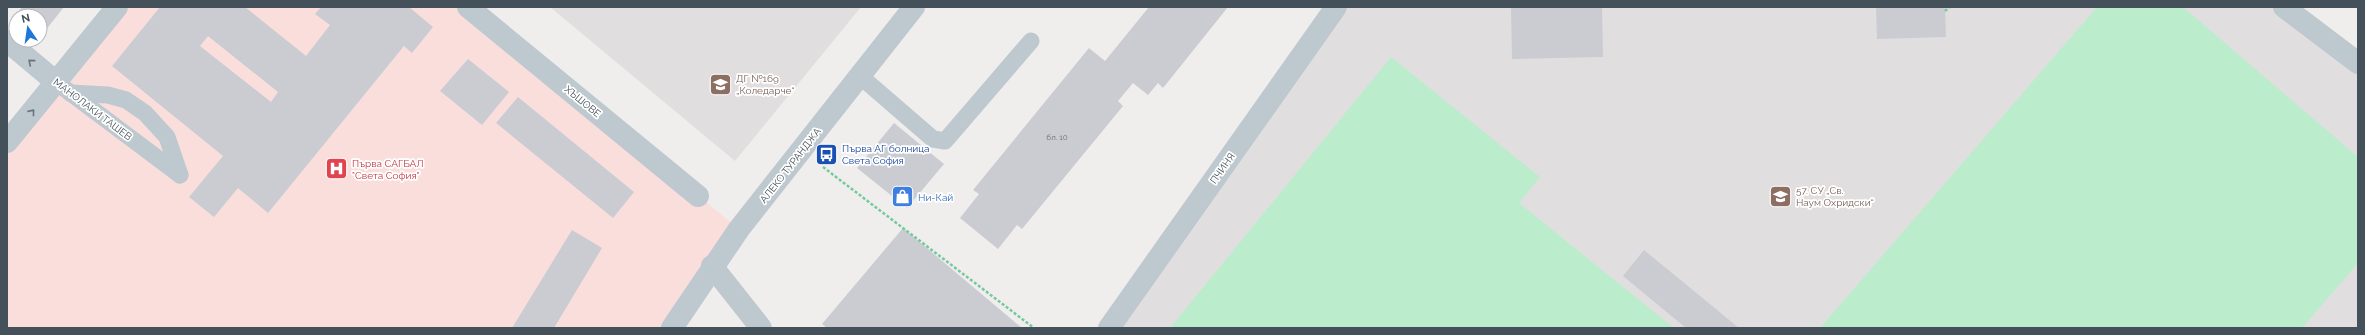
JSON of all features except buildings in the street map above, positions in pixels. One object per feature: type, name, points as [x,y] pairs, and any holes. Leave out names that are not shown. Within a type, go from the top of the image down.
[{"type":"street","points":[[7,142],[63,88],[117,7]]},
{"type":"street","name":"ХЪШОВЕ","points":[[468,7],[698,196]]},
{"type":"street","name":"АЛЕКО ТУРАНДЖА","points":[[672,328],[712,266],[914,7]]},
{"type":"street","name":"ПЧИНЯ","points":[[1109,328],[1336,7]]},
{"type":"street","points":[[2284,7],[2358,63]]},
{"type":"street","name":"МАНОЛАКИ ТАШЕВ","points":[[7,41],[63,88]]},
{"type":"street","points":[[712,266],[761,328]]},
{"type":"lane","points":[[860,76],[933,139],[944,141],[1030,41]]},
{"type":"lane","name":"МАНОЛАКИ ТАШЕВ","points":[[63,88],[126,100],[144,113],[167,137],[180,175],[63,88]]},
{"type":"path","points":[[1945,12],[1950,7]]},
{"type":"path","points":[[801,150],[1034,328]]},
{"type":"shaded area","name":"Първа САГБАЛ \"Света София\"","points":[[117,7],[468,7],[739,229],[672,328],[7,328],[7,142]]},
{"type":"shaded area","name":"ДГ №169 „Коледарче“","points":[[550,7],[861,7],[735,161]]},
{"type":"shaded area","name":"57. СУ „Св. Наум Охридски“","points":[[1336,7],[2284,7],[2358,63],[2358,328],[1109,328]]},
{"type":"green space","points":[[2097,7],[2183,7],[2358,157],[2358,263],[2302,328],[1820,328]]},
{"type":"green space","points":[[1391,57],[1540,177],[1519,203],[1674,328],[1170,328]]},
{"type":"place","name":"ДГ №169 „Коледарче“","points":[[720,84]]},
{"type":"place","name":"Първа АГ болница Света София","points":[[827,154]]},
{"type":"place","name":"Първа САГБАЛ \"Света София\"","points":[[336,169]]},
{"type":"place","name":"57. СУ „Св. Наум Охридски“","points":[[1780,196]]},
{"type":"place","name":"Ни-Кай","points":[[902,197]]}]
